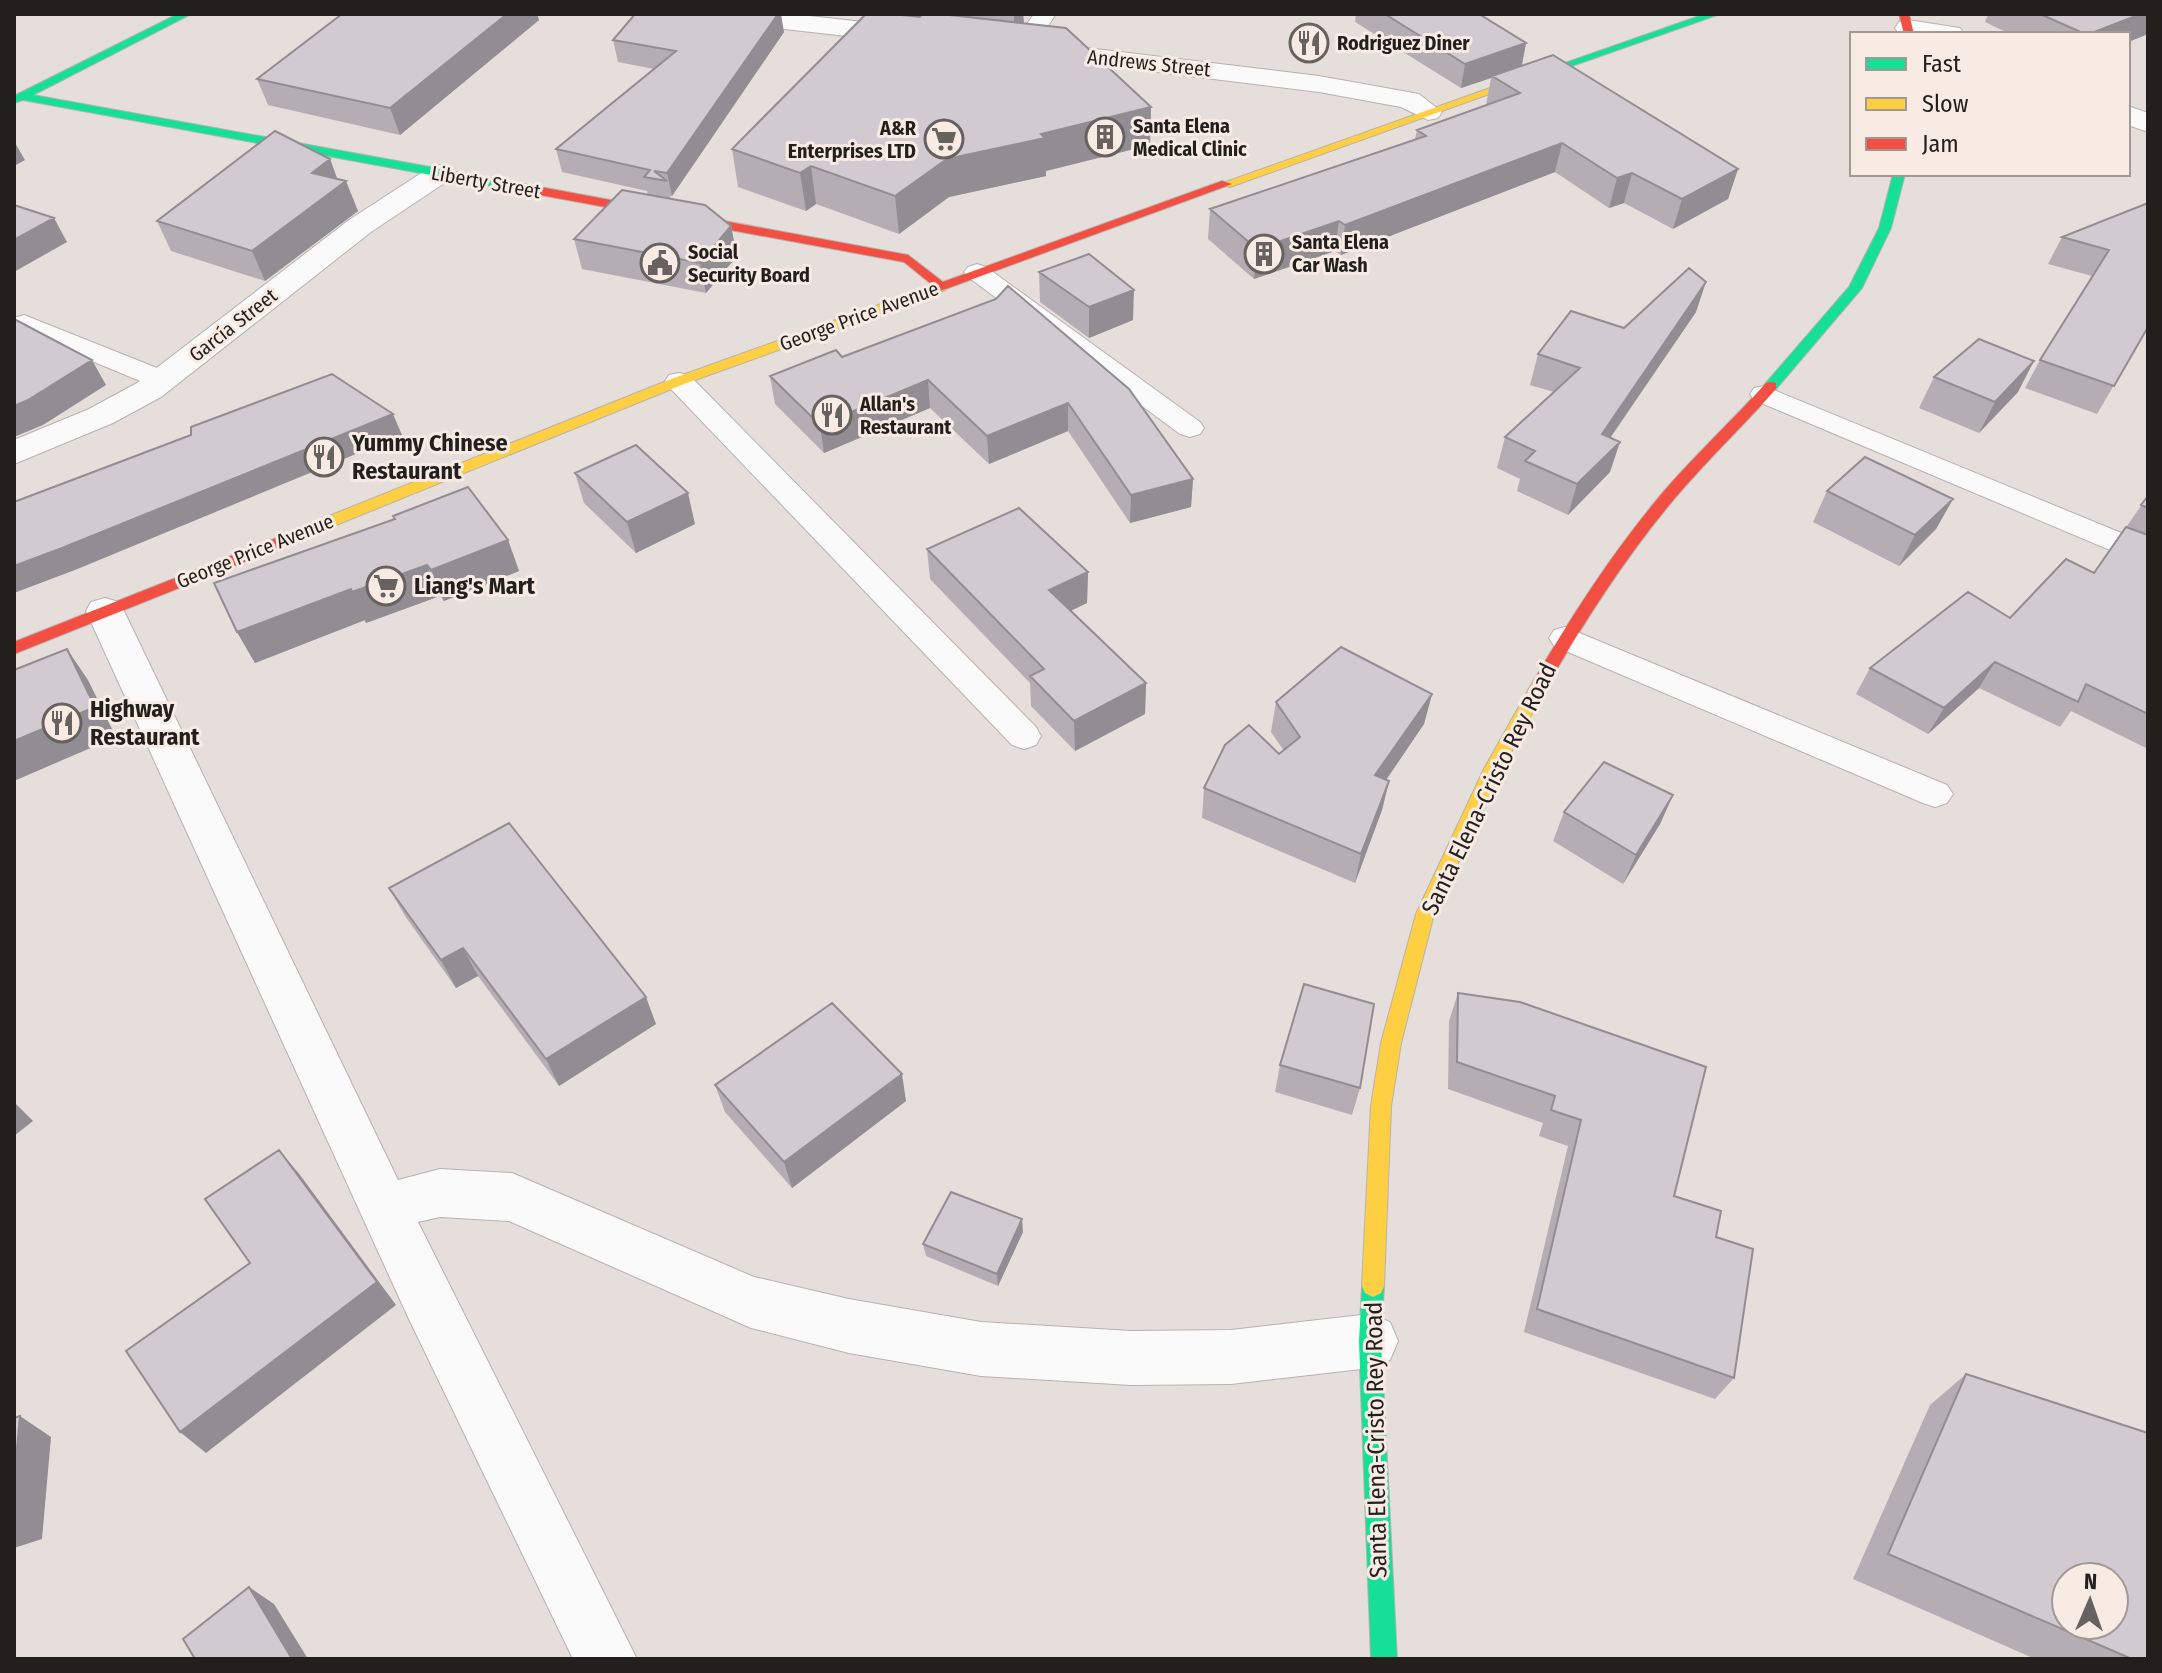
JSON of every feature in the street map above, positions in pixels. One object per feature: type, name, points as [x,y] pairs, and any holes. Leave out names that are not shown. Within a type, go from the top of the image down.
[{"type":"main road","points":[[18,98],[186,14]]},
{"type":"main road","name":"George Price Avenue","points":[[14,648],[679,381],[1428,112],[1715,14]]},
{"type":"main road","name":"Liberty Street","points":[[18,98],[908,259],[940,286]]},
{"type":"main road","name":"Santa Elena-Cristo Rey Road","points":[[1384,1659],[1370,1341],[1381,1106],[1391,1043],[1425,914],[1456,844],[1565,638],[1626,552],[1689,473],[1764,394],[1855,288],[1885,228],[1898,176]]},
{"type":"street","points":[[722,14],[854,21],[942,39]]},
{"type":"street","points":[[1907,25],[1941,32]]},
{"type":"street","name":"Andrews Street","points":[[989,44],[1319,84],[1409,100],[1428,112]]},
{"type":"street","points":[[2130,115],[2148,124]]},
{"type":"street","name":"García Street","points":[[14,453],[101,416],[162,380],[360,226],[439,174]]},
{"type":"street","points":[[105,611],[384,1207],[606,1659]]},
{"type":"street","points":[[384,1207],[440,1193],[512,1197],[751,1302],[849,1326],[981,1349],[1131,1358],[1231,1357],[1370,1341]]},
{"type":"lane","points":[[1021,48],[1045,14]]},
{"type":"lane","points":[[977,272],[1190,428]]},
{"type":"lane","points":[[24,323],[162,380]]},
{"type":"lane","points":[[679,381],[1024,736]]},
{"type":"lane","points":[[1764,394],[2148,556]]},
{"type":"lane","points":[[1565,638],[1935,794]]},
{"type":"building","points":[[342,14],[507,14],[390,108],[257,79]]},
{"type":"building","points":[[635,14],[778,14],[667,173],[654,171],[667,181],[644,177],[650,170],[556,149],[676,51],[613,40]]},
{"type":"building","points":[[866,14],[920,17],[922,14],[941,14],[1066,28],[1151,107],[1041,134],[1045,138],[947,159],[895,196],[811,166],[800,173],[732,149]]},
{"type":"building","points":[[1385,14],[1479,14],[1526,43],[1465,64]]},
{"type":"building","points":[[2040,14],[2141,14],[2094,32],[2080,32]]},
{"type":"building","points":[[1553,55],[1738,169],[1682,199],[1632,173],[1617,178],[1562,143],[1345,225],[1339,221],[1257,249],[1210,209],[1426,136],[1417,130],[1520,93],[1492,76]]},
{"type":"building","points":[[275,131],[330,159],[312,173],[346,181],[252,251],[157,221]]},
{"type":"building","points":[[622,190],[705,205],[731,226],[700,263],[574,239]]},
{"type":"building","points":[[2148,203],[2148,327],[2114,386],[2040,360],[2109,250],[2062,237]]},
{"type":"building","points":[[14,205],[54,218],[14,240]]},
{"type":"building","points":[[1089,254],[1134,290],[1089,307],[1039,272]]},
{"type":"building","points":[[1689,268],[1706,282],[1602,434],[1620,442],[1577,484],[1525,461],[1535,451],[1505,437],[1580,368],[1538,354],[1571,311],[1624,328]]},
{"type":"building","points":[[1008,286],[1129,389],[1193,479],[1131,495],[1068,403],[987,436],[928,380],[820,425],[770,376],[836,350],[842,357],[996,299]]},
{"type":"building","points":[[14,319],[92,360],[14,406]]},
{"type":"building","points":[[1979,339],[2034,361],[1995,402],[1934,377]]},
{"type":"building","points":[[332,374],[393,414],[14,566],[14,502],[191,435],[191,427]]},
{"type":"building","points":[[636,445],[688,493],[627,522],[575,473]]},
{"type":"building","points":[[1865,457],[1953,499],[1915,535],[1827,491]]},
{"type":"building","points":[[468,487],[508,540],[431,570],[427,565],[352,592],[351,589],[237,632],[214,583],[395,519],[393,516]]},
{"type":"building","points":[[2148,496],[2148,508],[2141,505]]},
{"type":"building","points":[[1019,508],[1088,572],[1049,590],[1146,683],[1074,721],[1030,676],[1044,669],[927,549]]},
{"type":"building","points":[[2126,527],[2148,535],[2148,714],[2086,684],[2078,702],[1995,662],[1944,708],[1870,668],[1968,592],[2010,618],[2066,559],[2094,573]]},
{"type":"building","points":[[1341,647],[1432,694],[1375,775],[1389,781],[1361,854],[1204,788],[1225,745],[1249,725],[1279,754],[1300,737],[1276,702]]},
{"type":"building","points":[[67,649],[95,707],[14,741],[14,670]]},
{"type":"building","points":[[1604,762],[1673,795],[1636,855],[1564,812]]},
{"type":"building","points":[[509,823],[646,997],[546,1059],[463,948],[441,960],[389,888]]},
{"type":"building","points":[[1304,984],[1374,1004],[1360,1088],[1280,1065]]},
{"type":"building","points":[[1458,993],[1520,1002],[1706,1067],[1674,1196],[1721,1211],[1716,1237],[1753,1249],[1734,1378],[1537,1309],[1581,1120],[1551,1110],[1555,1096],[1457,1062]]},
{"type":"building","points":[[832,1003],[902,1074],[784,1162],[715,1085]]},
{"type":"building","points":[[279,1150],[377,1282],[180,1432],[126,1351],[250,1263],[205,1199]]},
{"type":"building","points":[[951,1192],[1022,1219],[997,1274],[923,1244]]},
{"type":"building","points":[[1966,1374],[2148,1433],[2148,1659],[2132,1659],[2090,1641],[2130,1641],[2130,1561],[2050,1561],[2050,1624],[1888,1554]]},
{"type":"building","points":[[20,1416],[14,1481],[14,1418]]},
{"type":"building","points":[[249,1587],[292,1659],[195,1659],[183,1639]]},
{"type":"traffic: fast","points":[[14,100],[186,14]]},
{"type":"traffic: fast","points":[[1511,84],[1715,14]]},
{"type":"traffic: fast","points":[[22,96],[524,188]]},
{"type":"traffic: fast","points":[[1771,386],[1855,288],[1885,228],[1898,176]]},
{"type":"traffic: fast","points":[[1373,1286],[1370,1341],[1384,1659]]},
{"type":"traffic: slow","points":[[1226,184],[1511,84]]},
{"type":"traffic: slow","points":[[294,536],[679,381],[940,287]]},
{"type":"traffic: slow","points":[[1373,1286],[1381,1106],[1391,1043],[1425,914],[1493,769],[1541,682]]},
{"type":"traffic: jam","points":[[1904,14],[1908,32]]},
{"type":"traffic: jam","points":[[940,287],[1226,184]]},
{"type":"traffic: jam","points":[[524,188],[908,259],[940,286]]},
{"type":"traffic: jam","points":[[1541,682],[1591,600],[1648,521],[1690,471],[1771,386]]},
{"type":"traffic: jam","points":[[14,648],[294,536]]},
{"type":"place","name":"Rodriguez Diner","points":[[1309,43]]},
{"type":"place","name":"Santa Elena Medical Clinic","points":[[1105,137]]},
{"type":"place","name":"A&R Enterprises LTD","points":[[944,139]]},
{"type":"place","name":"Santa Elena Car Wash","points":[[1264,254]]},
{"type":"place","name":"Social Security Board","points":[[660,263]]},
{"type":"place","name":"Allan's Restaurant","points":[[832,415]]},
{"type":"place","name":"Yummy Chinese Restaurant","points":[[324,457]]},
{"type":"place","name":"Liang's Mart","points":[[386,586]]},
{"type":"place","name":"Highway Restaurant","points":[[62,723]]}]
